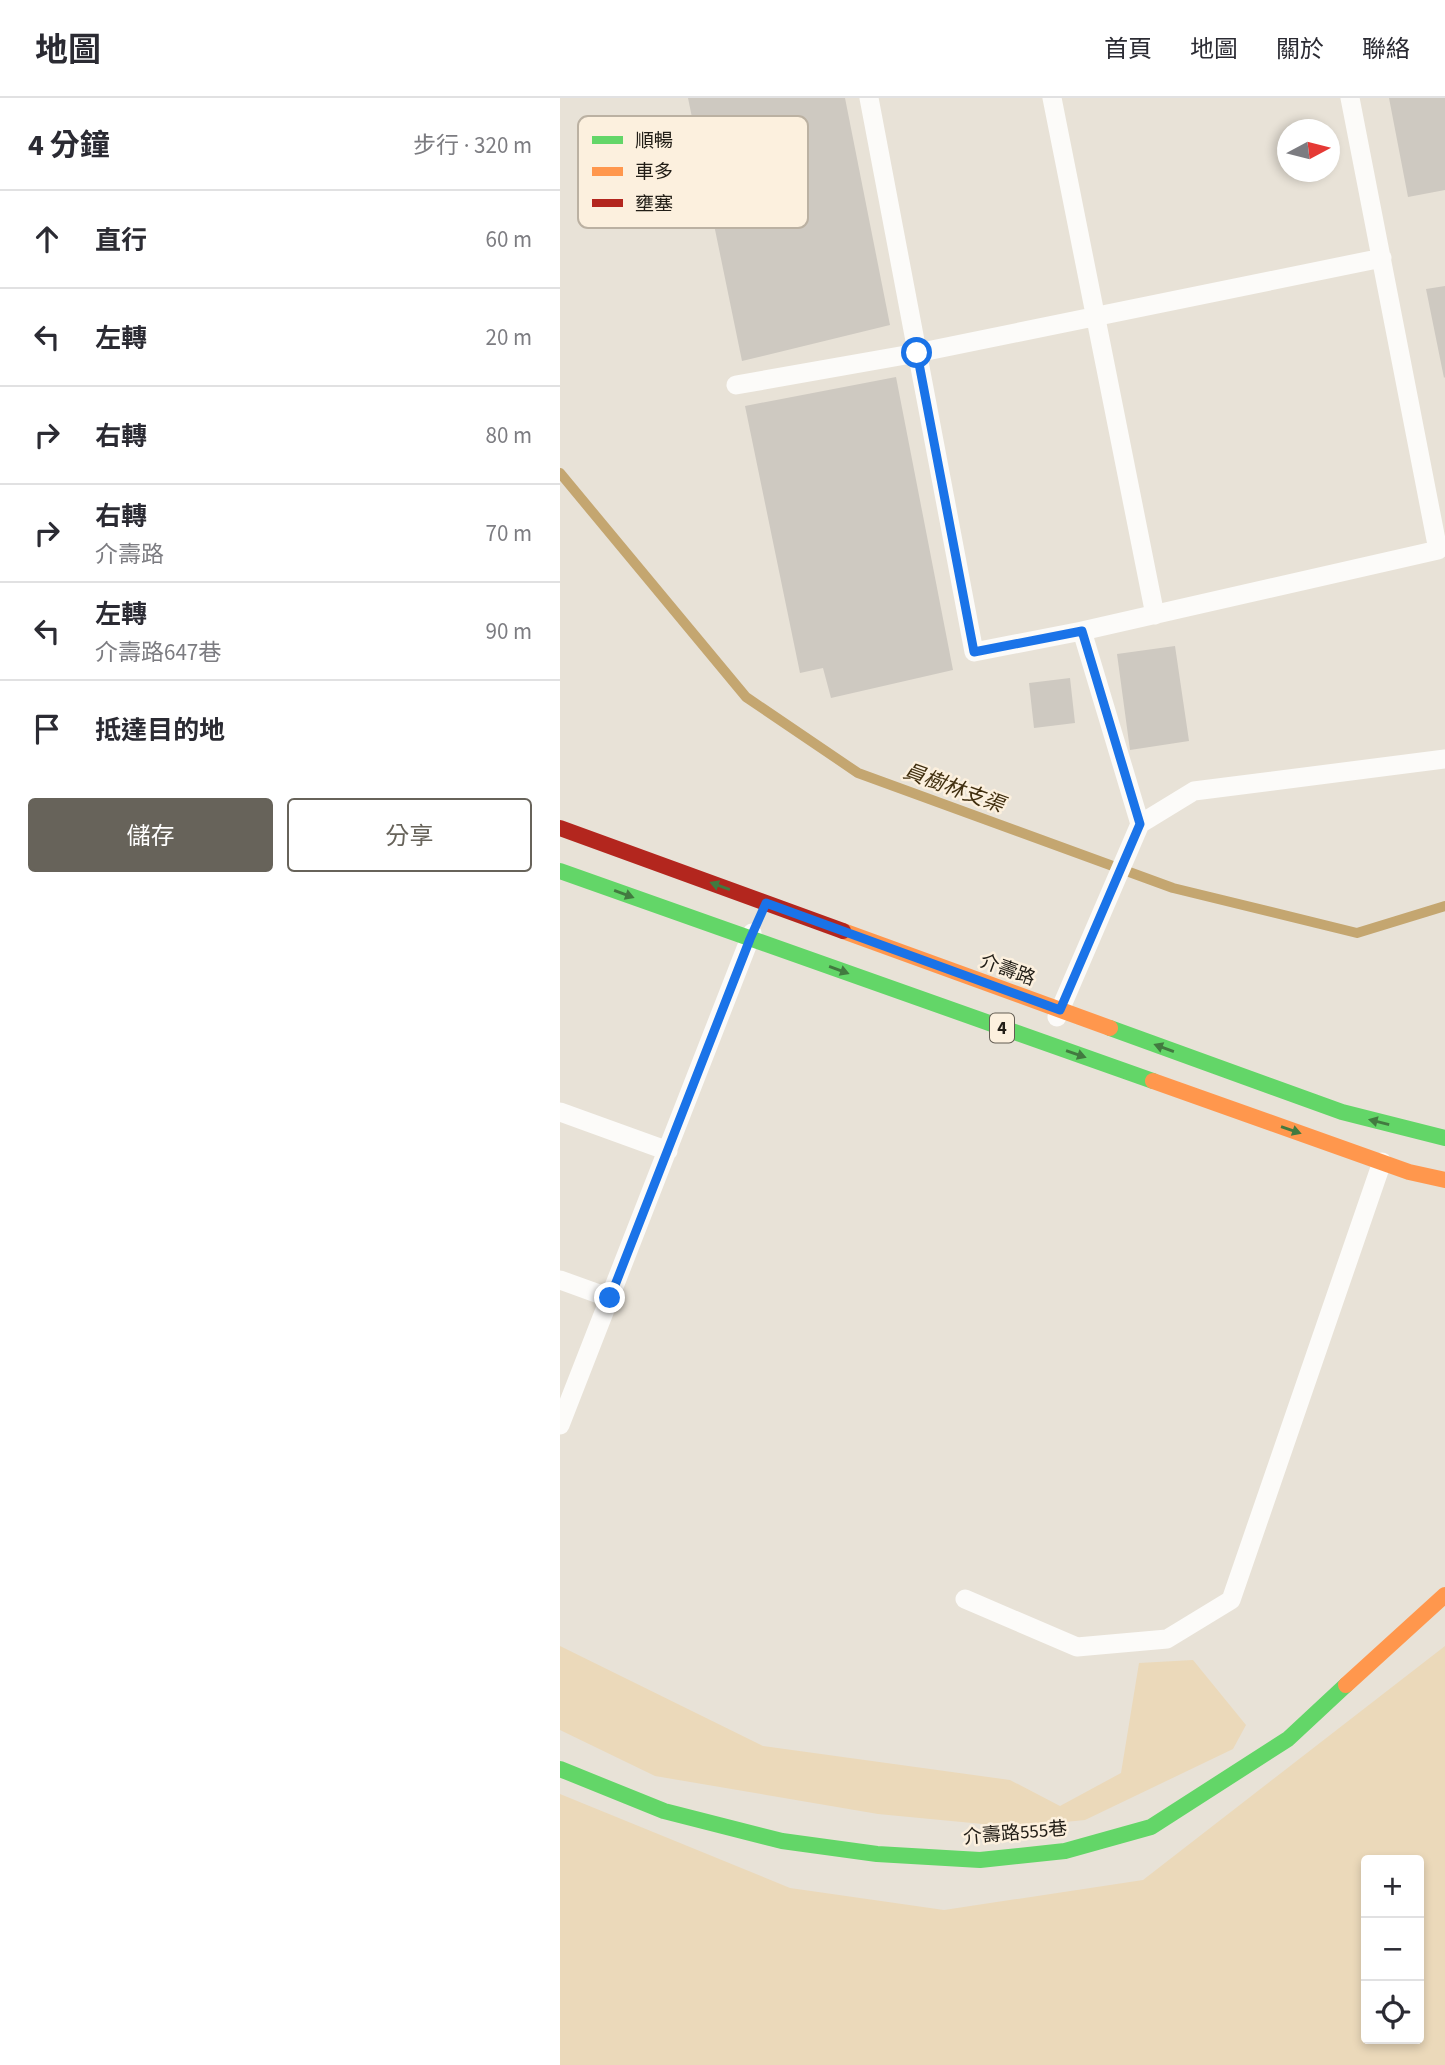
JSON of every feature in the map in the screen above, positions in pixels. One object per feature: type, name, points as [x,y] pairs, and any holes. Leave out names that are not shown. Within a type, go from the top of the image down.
[{"type":"main road","name":"介壽路","points":[[560,828],[1342,1112],[1445,1138]]},
{"type":"main road","name":"4","points":[[560,871],[1382,1162],[1445,1180]]},
{"type":"main road","name":"介壽路555巷","points":[[560,1769],[664,1811],[782,1841],[877,1854],[980,1860],[1065,1851],[1151,1827],[1289,1739],[1445,1595]]},
{"type":"lane","points":[[869,98],[974,652],[1155,615],[1438,550],[1350,98]]},
{"type":"lane","points":[[1052,98],[1155,615]]},
{"type":"lane","points":[[736,385],[917,353],[1382,258]]},
{"type":"lane","points":[[1082,631],[1140,824]]},
{"type":"lane","points":[[1048,1044],[1140,824],[1194,790],[1445,758]]},
{"type":"lane","points":[[560,1425],[766,903]]},
{"type":"lane","points":[[560,1112],[668,1151]]},
{"type":"lane","points":[[965,1599],[1077,1647],[1167,1639],[1231,1600],[1382,1162]]},
{"type":"lane","points":[[560,1280],[610,1298]]},
{"type":"shaded area","points":[[560,1646],[763,1746],[1010,1780],[1060,1806],[1121,1773],[1139,1663],[1193,1660],[1246,1725],[1233,1749],[1085,1820],[1014,1827],[878,1814],[655,1776],[560,1730]]},
{"type":"shaded area","points":[[1445,1646],[1445,2065],[560,2065],[560,1794],[790,1888],[944,1910],[1143,1880]]},
{"type":"building","points":[[688,98],[845,98],[890,325],[742,361],[715,228],[808,228],[808,116],[692,116]]},
{"type":"building","points":[[1389,98],[1445,98],[1445,190],[1408,197]]},
{"type":"building","points":[[1445,286],[1445,377],[1444,378],[1426,289]]},
{"type":"building","points":[[896,377],[953,670],[831,698],[823,668],[800,673],[745,406]]},
{"type":"building","points":[[1175,646],[1189,741],[1130,750],[1117,654]]},
{"type":"building","points":[[1070,678],[1075,723],[1034,728],[1029,683]]},
{"type":"waterway","name":"員樹林支渠","points":[[560,473],[746,697],[858,773],[1173,888],[1357,933],[1445,906]]},
{"type":"traffic: fast","points":[[560,871],[1153,1081]]},
{"type":"traffic: fast","points":[[1110,1028],[1342,1112],[1445,1138]]},
{"type":"traffic: fast","points":[[560,1769],[664,1811],[782,1841],[877,1854],[980,1860],[1065,1851],[1151,1827],[1288,1739],[1346,1685]]},
{"type":"traffic: slow","points":[[843,931],[1110,1028]]},
{"type":"traffic: slow","points":[[1153,1081],[1409,1172],[1445,1180]]},
{"type":"traffic: slow","points":[[1346,1685],[1445,1595]]},
{"type":"traffic: jam","points":[[560,828],[843,931]]},
{"type":"route","points":[[610,1298],[766,903],[1060,1010],[1140,824],[1122,772],[1082,631],[974,652],[917,353]]}]
